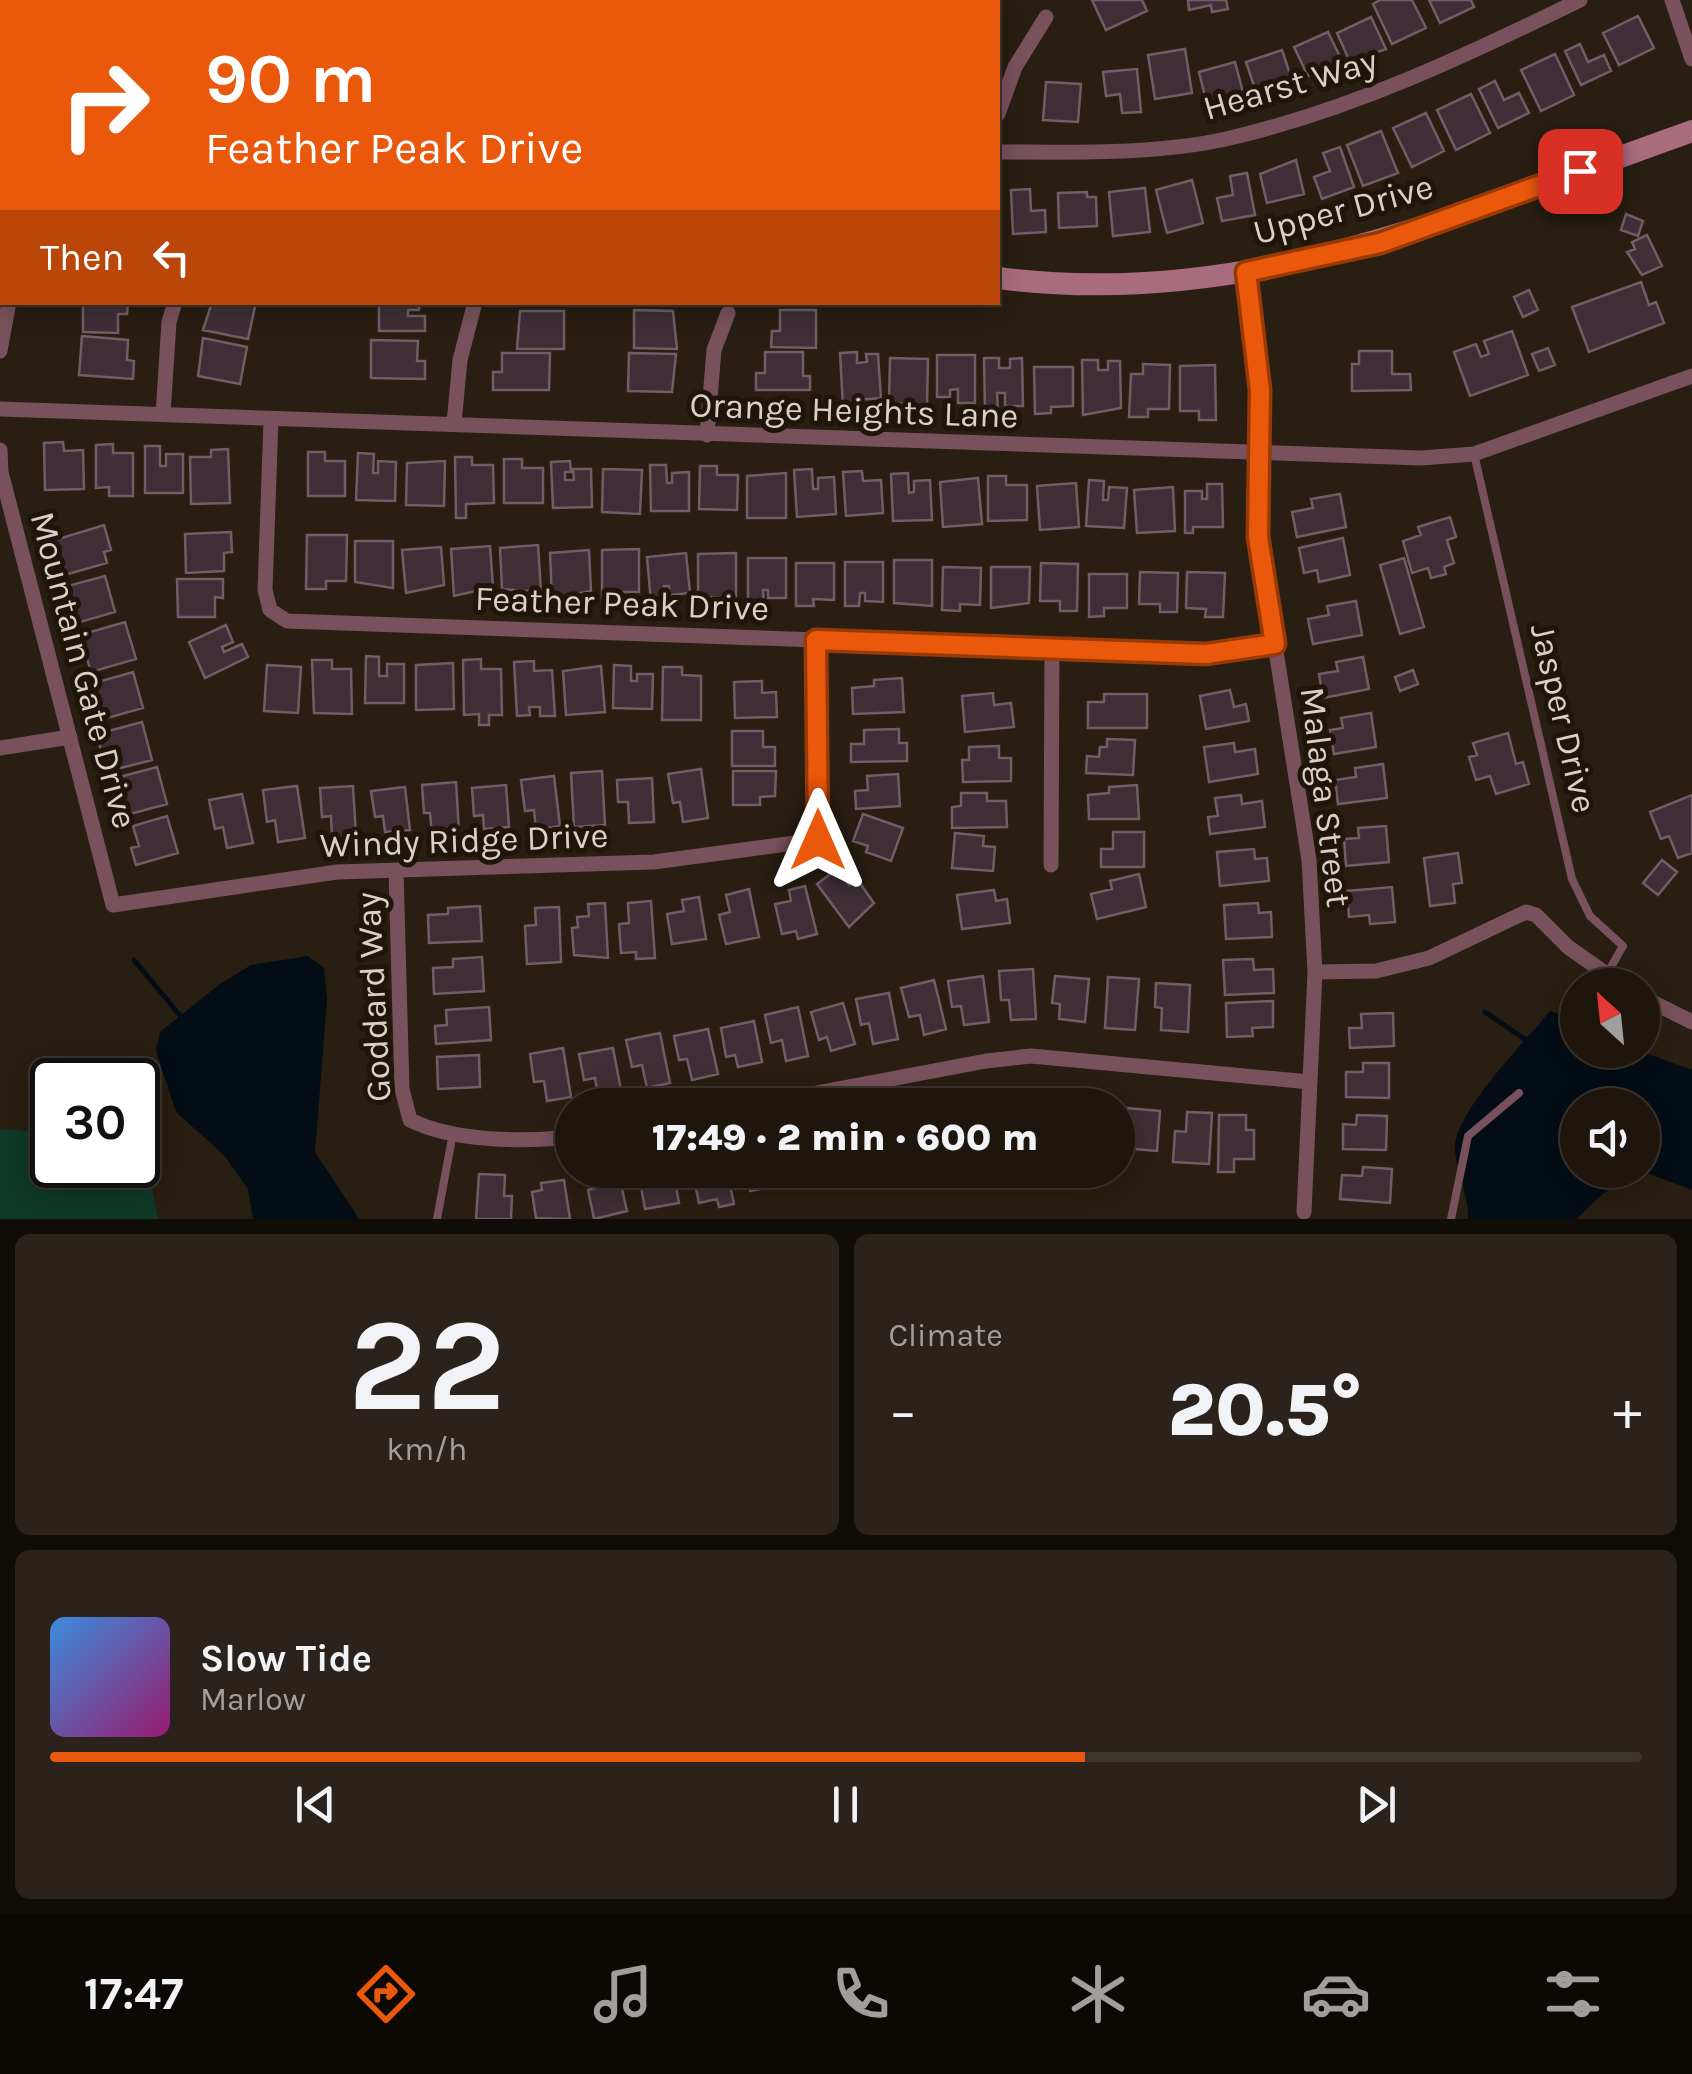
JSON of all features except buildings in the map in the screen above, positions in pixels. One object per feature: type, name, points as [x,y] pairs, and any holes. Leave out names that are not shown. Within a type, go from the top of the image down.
[{"type":"main road","name":"Upper Drive","points":[[1000,278],[1141,284],[1246,272],[1380,243],[1692,130]]},
{"type":"street","name":"Hearst Way","points":[[1000,152],[1104,152],[1223,139],[1365,99],[1580,0]]},
{"type":"street","points":[[1672,0],[1692,58]]},
{"type":"street","points":[[1000,108],[1015,67],[1046,17]]},
{"type":"street","name":"Malaga Street","points":[[1246,272],[1260,390],[1258,537],[1309,860],[1315,972],[1304,1212]]},
{"type":"street","points":[[0,351],[8,305]]},
{"type":"street","points":[[164,414],[169,322],[174,305]]},
{"type":"street","points":[[454,423],[460,360],[475,305]]},
{"type":"street","points":[[707,436],[714,350],[728,313]]},
{"type":"street","name":"Orange Heights Lane","points":[[0,409],[1421,458],[1474,454],[1692,376]]},
{"type":"street","name":"Feather Peak Drive","points":[[271,420],[265,590],[270,610],[287,621],[1206,654],[1275,644]]},
{"type":"street","name":"Mountain Gate Drive","points":[[0,450],[1,472],[114,905]]},
{"type":"street","name":"Windy Ridge Drive","points":[[114,905],[337,872],[654,862],[818,840],[816,640]]},
{"type":"street","points":[[1051,866],[1052,649]]},
{"type":"street","points":[[0,748],[70,737]]},
{"type":"street","name":"Goddard Way","points":[[396,870],[402,1089],[410,1120],[433,1131],[452,1133]]},
{"type":"street","points":[[1315,972],[1347,974],[1416,962],[1453,950],[1510,916],[1526,912],[1536,915],[1597,968]]},
{"type":"street","points":[[1660,1006],[1692,1022]]},
{"type":"street","points":[[841,1088],[986,1060],[1031,1056],[1310,1082]]},
{"type":"street","points":[[452,1133],[555,1139]]},
{"type":"lane","name":"Jasper Drive","points":[[1474,454],[1572,879],[1590,916],[1623,946],[1611,968]]},
{"type":"lane","points":[[1452,1219],[1468,1136],[1520,1094]]},
{"type":"lane","points":[[437,1219],[452,1133]]},
{"type":"green space","points":[[0,1129],[30,1131],[30,1188],[152,1188],[158,1219],[0,1219]]},
{"type":"shaded area","points":[[308,956],[324,968],[327,1000],[315,1152],[359,1219],[253,1219],[248,1189],[224,1155],[176,1112],[156,1051],[160,1032],[220,984],[251,965]]},
{"type":"shaded area","points":[[1550,1011],[1560,1014],[1560,1068],[1660,1068],[1660,1058],[1692,1070],[1692,1190],[1660,1178],[1660,1088],[1560,1088],[1560,1188],[1612,1188],[1576,1219],[1468,1219],[1455,1151],[1457,1136],[1477,1099]]},
{"type":"waterway","points":[[134,960],[183,1019]]},
{"type":"waterway","points":[[1485,1012],[1532,1044]]},
{"type":"route","points":[[818,840],[816,640],[1206,654],[1275,644],[1258,537],[1260,390],[1246,272],[1380,243],[1580,171]]}]
